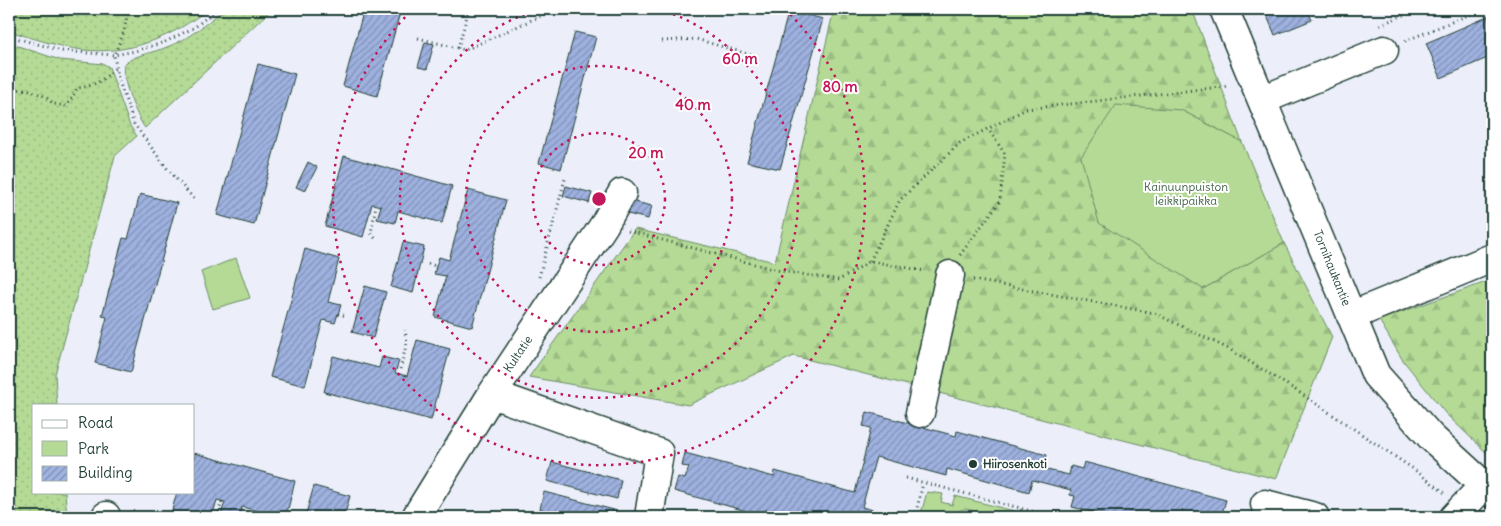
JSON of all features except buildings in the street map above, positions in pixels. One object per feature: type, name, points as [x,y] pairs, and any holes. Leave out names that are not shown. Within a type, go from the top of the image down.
[{"type":"street","name":"Tornihaukantie","points":[[1224,9],[1376,375],[1431,437],[1488,489]]},
{"type":"street","points":[[1259,91],[1384,50]]},
{"type":"street","name":"Kultatie","points":[[416,517],[492,394],[604,225],[622,193]]},
{"type":"street","points":[[1351,316],[1492,258]]},
{"type":"street","points":[[920,413],[950,276]]},
{"type":"street","points":[[492,394],[659,453],[649,517]]},
{"type":"street","points":[[1459,512],[1488,489]]},
{"type":"street","points":[[1265,504],[1315,517]]},
{"type":"path","points":[[128,9],[124,32],[114,55],[118,78],[134,124],[169,171],[196,201]]},
{"type":"path","points":[[9,36],[62,51],[114,55],[136,51],[165,42],[195,27],[217,9]]},
{"type":"path","points":[[458,48],[469,9]]},
{"type":"path","points":[[418,38],[465,50],[556,9]]},
{"type":"path","points":[[1384,50],[1483,9]]},
{"type":"path","points":[[662,41],[696,40],[758,56]]},
{"type":"path","points":[[9,90],[27,89],[44,96],[54,104],[66,106],[77,88],[99,83],[116,68]]},
{"type":"path","points":[[604,225],[781,271],[838,280],[870,261],[900,200],[960,143],[1026,109],[1199,90],[1259,91]]},
{"type":"path","points":[[950,276],[958,258],[1000,201],[1005,154],[988,129]]},
{"type":"path","points":[[375,238],[370,233],[376,205]]},
{"type":"path","points":[[870,261],[1154,313],[1229,350],[1294,389],[1412,468],[1459,512]]},
{"type":"path","points":[[428,264],[436,266]]},
{"type":"path","points":[[338,314],[347,316]]},
{"type":"path","points":[[399,374],[407,342],[406,330]]},
{"type":"path","points":[[906,478],[1023,509],[1038,515],[1054,517]]},
{"type":"path","points":[[915,517],[923,483]]},
{"type":"path","points":[[217,517],[222,501]]},
{"type":"path","points":[[1007,517],[1023,509]]},
{"type":"green space","points":[[9,9],[208,9],[180,28],[150,42],[134,47],[100,51],[64,47],[9,31]]},
{"type":"green space","points":[[224,9],[272,9],[145,128],[130,97],[124,78],[124,64],[134,58],[183,40]]},
{"type":"green space","points":[[834,9],[1192,9],[1242,142],[1181,110],[1203,289],[1284,243],[1332,337],[1276,479],[794,356],[688,405],[529,377],[635,229],[775,262]]},
{"type":"green space","points":[[9,43],[60,60],[104,64],[109,67],[130,126],[137,136],[115,156],[55,374],[57,404],[32,404],[32,494],[65,494],[67,517],[9,517]]},
{"type":"green space","name":"Kainuunpuiston leikkipaikka","points":[[1116,105],[1181,110],[1242,142],[1284,243],[1203,289],[1099,223],[1081,157]]},
{"type":"green space","points":[[236,258],[250,298],[213,309],[201,272]]},
{"type":"green space","points":[[1492,280],[1492,458],[1445,413],[1402,359],[1379,320]]},
{"type":"green space","points":[[927,492],[943,494],[941,502],[952,505],[955,496],[1014,511],[1002,517],[979,517],[973,511],[966,509],[955,513],[952,517],[920,517]]},
{"type":"place","name":"Hiirosenkoti","points":[[973,464]]}]
